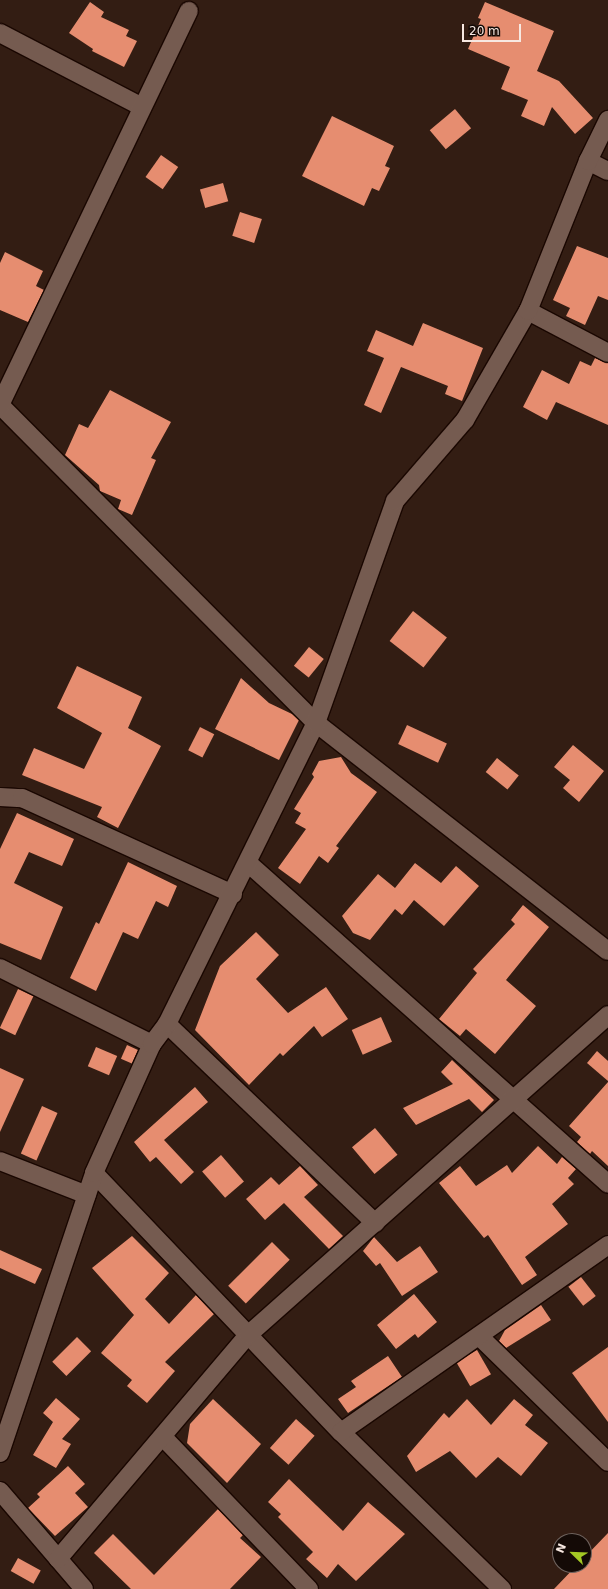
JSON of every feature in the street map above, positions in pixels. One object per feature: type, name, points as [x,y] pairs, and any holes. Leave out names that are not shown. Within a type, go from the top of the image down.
[{"type":"street","points":[[189,11],[0,405],[316,723],[608,951]]},
{"type":"street","points":[[0,33],[142,107]]},
{"type":"street","points":[[0,1453],[94,1173],[152,1044],[167,1024],[233,894],[316,723],[395,501],[465,420],[528,311],[588,161],[608,120]]},
{"type":"street","points":[[588,161],[608,171]]},
{"type":"street","points":[[528,311],[608,353]]},
{"type":"street","points":[[0,797],[22,798],[233,894]]},
{"type":"street","points":[[248,863],[608,1184]]},
{"type":"street","points":[[0,968],[152,1044]]},
{"type":"street","points":[[58,1559],[248,1335],[608,1015]]},
{"type":"street","points":[[167,1024],[375,1223]]},
{"type":"street","points":[[0,1161],[87,1195]]},
{"type":"street","points":[[94,1173],[341,1432],[502,1589]]},
{"type":"street","points":[[341,1432],[608,1245]]},
{"type":"street","points":[[479,1336],[605,1453]]},
{"type":"street","points":[[163,1437],[309,1589]]},
{"type":"street","points":[[0,1491],[84,1589]]},
{"type":"building","points":[[90,2],[104,12],[101,17],[129,30],[126,36],[137,41],[124,67],[92,51],[93,49],[69,33]]},
{"type":"building","points":[[485,2],[554,31],[537,71],[559,81],[593,118],[575,134],[552,107],[544,126],[521,116],[528,100],[501,89],[510,67],[468,49],[481,19],[478,18]]},
{"type":"building","points":[[455,109],[471,128],[446,149],[430,130]]},
{"type":"building","points":[[332,116],[394,146],[385,166],[390,168],[379,191],[372,188],[364,206],[302,176]]},
{"type":"building","points":[[161,155],[178,167],[163,189],[146,177]]},
{"type":"building","points":[[223,183],[228,201],[205,208],[200,190]]},
{"type":"building","points":[[240,212],[262,219],[254,243],[232,236]]},
{"type":"building","points":[[577,246],[608,258],[608,300],[598,296],[585,325],[566,316],[570,308],[553,300]]},
{"type":"building","points":[[5,252],[43,271],[36,286],[44,290],[28,322],[0,310],[0,263]]},
{"type":"building","points":[[423,323],[483,348],[462,401],[445,394],[448,386],[401,367],[381,413],[364,405],[384,358],[367,351],[376,330],[413,346]]},
{"type":"building","points":[[595,358],[608,363],[608,425],[556,402],[547,420],[523,407],[542,370],[569,384],[580,361],[591,366]]},
{"type":"building","points":[[110,390],[171,422],[151,458],[156,460],[132,515],[118,509],[121,500],[100,491],[99,485],[65,455],[79,424],[88,428]]},
{"type":"building","points":[[413,611],[447,637],[423,667],[390,641]]},
{"type":"building","points":[[309,647],[324,659],[309,678],[294,666]]},
{"type":"building","points":[[77,666],[142,697],[128,728],[161,746],[118,828],[97,817],[102,807],[22,775],[34,748],[84,769],[102,733],[57,708]]},
{"type":"building","points":[[241,678],[269,703],[292,714],[299,720],[279,760],[215,729]]},
{"type":"building","points":[[407,725],[447,744],[438,763],[398,744]]},
{"type":"building","points":[[200,727],[214,734],[202,757],[188,750]]},
{"type":"building","points":[[573,745],[604,771],[579,802],[563,788],[570,780],[554,767]]},
{"type":"building","points":[[341,757],[351,773],[377,792],[336,846],[339,848],[328,863],[319,856],[300,884],[278,868],[306,829],[295,823],[301,813],[294,809],[314,777],[312,774],[319,761]]},
{"type":"building","points":[[497,758],[519,776],[507,790],[486,772]]},
{"type":"building","points":[[17,813],[74,839],[62,866],[29,852],[14,883],[63,907],[41,960],[0,943],[0,849]]},
{"type":"building","points":[[128,862],[177,886],[168,907],[156,901],[138,939],[123,932],[96,991],[70,978],[96,922],[99,924]]},
{"type":"building","points":[[415,863],[441,883],[456,866],[479,886],[444,926],[414,900],[402,915],[395,909],[370,940],[353,933],[342,916],[378,874],[395,888]]},
{"type":"building","points":[[523,905],[549,927],[506,980],[536,1006],[495,1054],[466,1029],[460,1036],[439,1019],[477,973],[473,969],[515,924],[511,920]]},
{"type":"building","points":[[256,932],[279,955],[256,979],[288,1013],[326,987],[348,1019],[322,1037],[314,1026],[283,1056],[280,1053],[249,1085],[195,1030],[220,966]]},
{"type":"building","points":[[18,989],[33,996],[15,1035],[0,1028]]},
{"type":"building","points":[[381,1017],[392,1042],[363,1055],[352,1030]]},
{"type":"building","points":[[127,1045],[138,1050],[132,1064],[121,1059]]},
{"type":"building","points":[[96,1047],[117,1056],[109,1075],[88,1066]]},
{"type":"building","points":[[597,1051],[608,1061],[608,1081],[587,1063]]},
{"type":"building","points":[[452,1060],[494,1100],[482,1112],[469,1099],[416,1125],[403,1108],[453,1084],[441,1072]]},
{"type":"building","points":[[0,1068],[24,1079],[0,1132]]},
{"type":"building","points":[[608,1082],[608,1166],[592,1151],[590,1154],[577,1142],[581,1137],[569,1126]]},
{"type":"building","points":[[195,1087],[208,1102],[164,1140],[194,1172],[181,1184],[156,1157],[150,1162],[134,1142]]},
{"type":"building","points":[[42,1106],[58,1113],[36,1160],[21,1154]]},
{"type":"building","points":[[375,1128],[397,1155],[375,1174],[352,1147]]},
{"type":"building","points":[[538,1146],[557,1164],[562,1157],[576,1169],[568,1178],[574,1184],[552,1204],[568,1224],[525,1257],[537,1275],[522,1285],[488,1235],[484,1238],[439,1183],[460,1166],[476,1186],[507,1165],[512,1173]]},
{"type":"building","points":[[221,1155],[244,1181],[225,1198],[202,1171]]},
{"type":"building","points":[[300,1166],[318,1185],[304,1197],[343,1236],[329,1249],[284,1203],[265,1220],[246,1199],[271,1177],[279,1185]]},
{"type":"building","points":[[132,1236],[169,1273],[145,1299],[169,1324],[196,1295],[214,1314],[165,1362],[175,1371],[147,1403],[127,1386],[132,1380],[101,1353],[134,1315],[92,1268]]},
{"type":"building","points":[[374,1237],[397,1262],[420,1246],[438,1272],[402,1296],[380,1263],[376,1266],[363,1251]]},
{"type":"building","points":[[272,1242],[290,1260],[246,1304],[228,1286]]},
{"type":"building","points":[[0,1250],[42,1269],[35,1284],[0,1268]]},
{"type":"building","points":[[581,1277],[596,1296],[583,1306],[568,1287]]},
{"type":"building","points":[[414,1294],[437,1322],[418,1338],[415,1334],[396,1349],[377,1325]]},
{"type":"building","points":[[541,1305],[551,1320],[506,1348],[499,1341],[505,1330]]},
{"type":"building","points":[[77,1337],[91,1351],[66,1376],[52,1362]]},
{"type":"building","points":[[608,1347],[608,1422],[572,1373]]},
{"type":"building","points":[[477,1350],[491,1374],[470,1386],[456,1362]]},
{"type":"building","points":[[388,1356],[402,1377],[348,1413],[338,1399],[356,1387],[351,1381]]},
{"type":"building","points":[[56,1398],[80,1419],[62,1439],[71,1444],[56,1468],[33,1455],[53,1422],[43,1413]]},
{"type":"building","points":[[213,1399],[261,1444],[227,1483],[187,1443],[190,1424]]},
{"type":"building","points":[[467,1399],[491,1425],[514,1399],[533,1415],[525,1425],[548,1443],[521,1476],[498,1457],[476,1478],[450,1451],[416,1472],[407,1456],[444,1413],[449,1418]]},
{"type":"building","points":[[296,1419],[315,1436],[288,1465],[270,1448]]},
{"type":"building","points":[[68,1466],[85,1484],[75,1493],[88,1507],[55,1536],[28,1508],[40,1497],[37,1494]]},
{"type":"building","points":[[289,1479],[343,1531],[368,1502],[405,1534],[356,1581],[338,1564],[327,1578],[306,1559],[313,1552],[278,1517],[281,1514],[268,1502]]},
{"type":"building","points":[[218,1509],[243,1535],[240,1538],[261,1557],[230,1589],[131,1589],[94,1553],[113,1534],[154,1575]]},
{"type":"building","points":[[608,1533],[608,1589],[554,1589],[569,1573],[592,1573],[592,1550]]},
{"type":"building","points":[[18,1558],[41,1571],[33,1584],[11,1571]]}]
